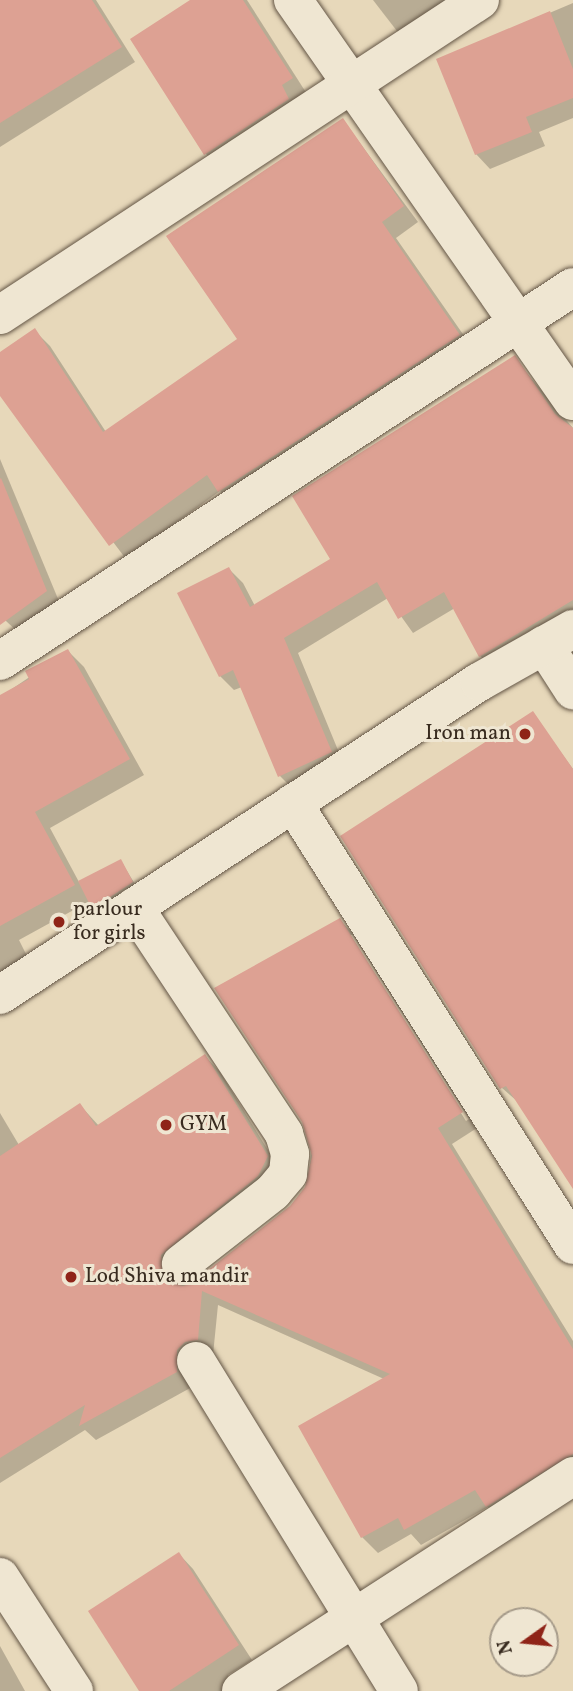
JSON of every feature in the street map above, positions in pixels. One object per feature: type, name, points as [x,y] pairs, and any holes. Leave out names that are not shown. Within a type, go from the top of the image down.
[{"type":"street","points":[[293,0],[573,401]]},
{"type":"street","points":[[0,314],[481,0]]},
{"type":"street","points":[[0,661],[573,287]]},
{"type":"street","points":[[0,995],[479,682],[559,637],[573,690]]},
{"type":"street","points":[[293,803],[573,1245]]},
{"type":"street","points":[[134,907],[284,1134],[290,1154],[288,1174],[273,1192],[181,1264]]},
{"type":"street","points":[[196,1361],[399,1691]]},
{"type":"street","points":[[241,1691],[573,1476]]},
{"type":"street","points":[[0,1577],[74,1691]]},
{"type":"building","points":[[0,0],[92,0],[122,47],[0,123]]},
{"type":"building","points":[[190,0],[243,0],[293,78],[282,85],[289,99],[204,155],[130,39]]},
{"type":"building","points":[[550,11],[573,69],[573,98],[526,117],[532,132],[475,155],[436,59]]},
{"type":"building","points":[[343,118],[404,206],[382,222],[460,335],[218,492],[207,475],[109,546],[0,396],[0,352],[35,328],[103,432],[237,339],[166,236]]},
{"type":"building","points":[[515,355],[555,414],[573,428],[573,600],[479,657],[444,592],[398,619],[377,582],[284,638],[332,752],[278,777],[233,670],[219,677],[177,593],[229,567],[250,607],[330,559],[292,496]]},
{"type":"building","points":[[0,479],[47,591],[0,625]]},
{"type":"building","points":[[68,649],[130,759],[35,812],[75,885],[0,926],[0,695],[29,679],[25,671]]},
{"type":"building","points":[[533,711],[573,769],[573,1189],[506,1086],[500,1089],[340,836]]},
{"type":"building","points":[[121,859],[133,882],[92,909],[78,881]]},
{"type":"building","points":[[340,918],[463,1112],[438,1128],[573,1349],[573,1454],[486,1507],[475,1490],[404,1530],[398,1518],[361,1538],[298,1426],[390,1374],[202,1291],[198,1340],[185,1342],[177,1350],[177,1372],[79,1426],[85,1405],[0,1458],[0,1156],[80,1103],[96,1126],[205,1054],[268,1156],[258,1176],[161,1255],[164,1278],[183,1286],[194,1281],[290,1206],[305,1187],[312,1156],[302,1122],[214,988]]},
{"type":"building","points":[[179,1552],[239,1645],[169,1691],[139,1691],[88,1611]]},
{"type":"place","name":"Iron man","points":[[525,734]]},
{"type":"place","name":"parlour for girls","points":[[59,922]]},
{"type":"place","name":"GYM","points":[[166,1125]]},
{"type":"place","name":"Lod Shiva mandir","points":[[71,1277]]}]
